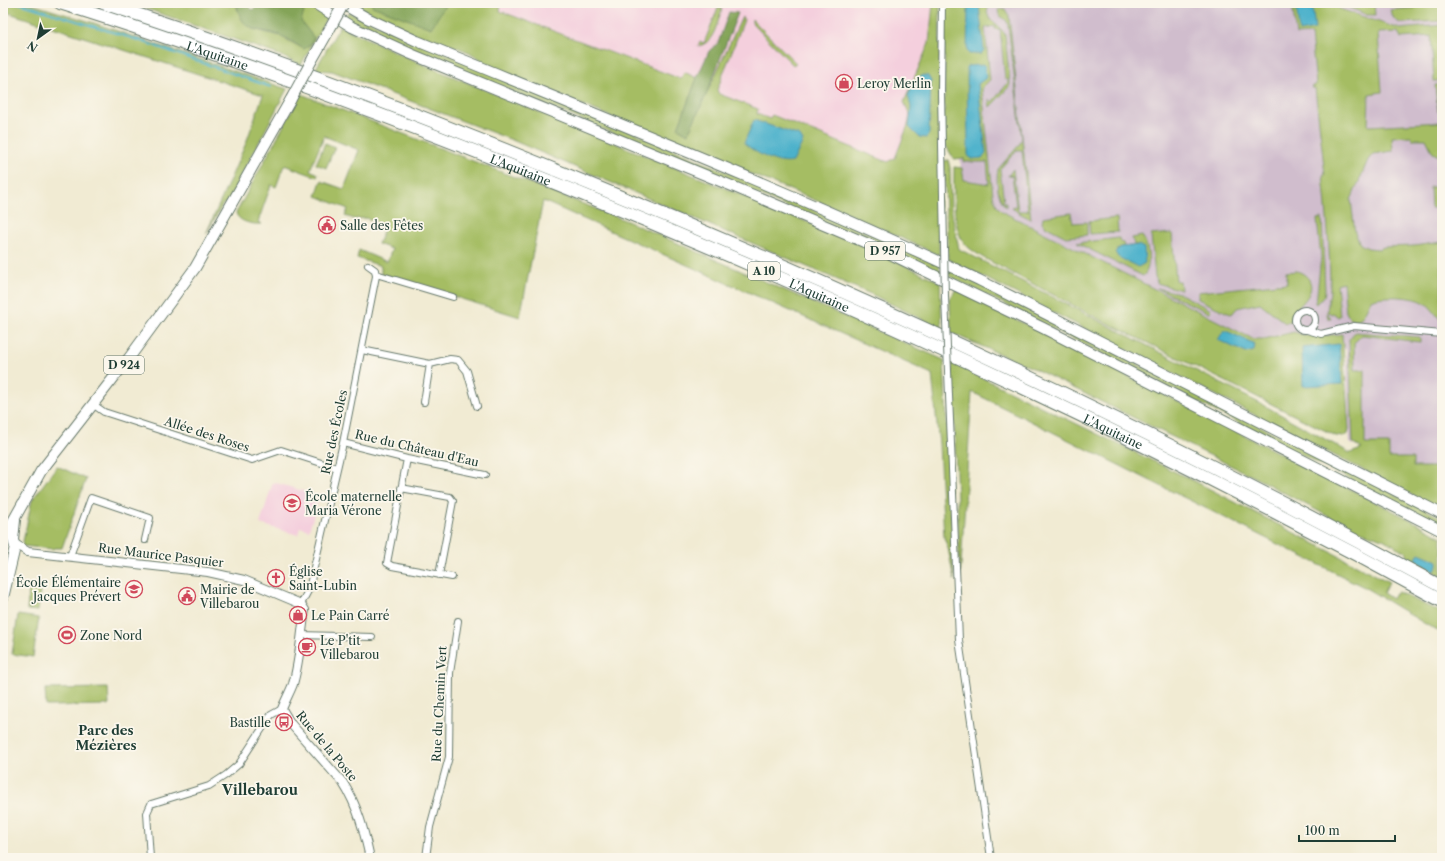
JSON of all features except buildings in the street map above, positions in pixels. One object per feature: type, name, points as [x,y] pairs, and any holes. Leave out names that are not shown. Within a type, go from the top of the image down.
[{"type":"highway","name":"L'Aquitaine","points":[[60,3],[196,48],[429,134],[604,204],[748,264],[942,351],[1103,427],[1276,514],[1442,601]]},
{"type":"highway","name":"L'Aquitaine","points":[[103,3],[261,57],[440,124],[616,194],[792,269],[974,351],[1128,425],[1301,512],[1442,587]]},
{"type":"main road","name":"D 957","points":[[314,3],[352,27],[411,54],[732,186],[878,248],[1036,324],[1442,531]]},
{"type":"main road","name":"D 957","points":[[342,3],[367,18],[417,41],[770,186],[913,248],[1442,514]]},
{"type":"main road","name":"D 924","points":[[3,598],[13,556],[9,540],[15,518],[27,493],[41,471],[94,405],[196,268],[328,32],[342,3]]},
{"type":"street","points":[[942,3],[942,160],[945,297],[959,640],[991,858]]},
{"type":"street","points":[[368,265],[374,268],[376,274],[453,297]]},
{"type":"street","name":"Rue des Écoles","points":[[302,604],[309,589],[343,443],[376,274]]},
{"type":"street","points":[[1314,325],[1314,317],[1310,312],[1304,311],[1298,314],[1295,319],[1296,325],[1315,334],[1354,326],[1442,334]]},
{"type":"street","points":[[1307,330],[1314,325]]},
{"type":"street","points":[[1314,325],[1326,332]]},
{"type":"street","points":[[362,350],[430,364],[450,359],[462,362],[467,371],[477,406]]},
{"type":"street","points":[[424,402],[430,364]]},
{"type":"street","name":"Allée des Roses","points":[[94,405],[104,412],[252,460],[281,450],[337,468]]},
{"type":"street","name":"Rue du Château d'Eau","points":[[343,443],[407,459],[485,475]]},
{"type":"street","points":[[407,459],[387,563],[392,566],[452,577]]},
{"type":"street","points":[[401,488],[450,497],[453,501],[439,575]]},
{"type":"street","points":[[70,556],[91,498],[150,518],[145,540]]},
{"type":"street","name":"Rue Maurice Pasquier","points":[[9,540],[28,552],[208,572],[233,577],[302,604]]},
{"type":"street","points":[[13,556],[28,552]]},
{"type":"street","name":"Rue de la Poste","points":[[302,604],[305,610],[292,685],[282,710],[291,724],[350,793],[363,827],[370,858]]},
{"type":"street","name":"Rue du Chemin Vert","points":[[426,858],[430,827],[449,757],[450,673],[458,621]]},
{"type":"street","points":[[301,635],[372,637]]},
{"type":"street","points":[[150,858],[147,813],[151,804],[209,786],[226,775],[239,764],[270,715],[282,710]]},
{"type":"shaded area","points":[[370,3],[934,3],[920,220],[697,127],[372,6]]},
{"type":"shaded area","points":[[951,3],[1442,3],[1442,488],[1350,443],[1346,349],[1256,356],[963,206]]},
{"type":"shaded area","name":"École maternelle Maria Vérone","points":[[273,482],[320,496],[309,530],[300,527],[298,535],[260,524]]},
{"type":"green space","points":[[3,3],[28,3],[91,22],[287,89],[227,203],[223,204],[206,234],[246,143],[263,95],[3,11]]},
{"type":"green space","points":[[130,3],[237,3],[237,9],[252,29],[280,36],[304,49],[314,38],[300,21],[304,12],[295,3],[307,3],[327,17],[301,65],[279,55]]},
{"type":"green space","points":[[237,3],[245,3],[252,10],[259,4],[258,3],[295,3],[304,12],[301,21],[314,38],[310,45],[304,49],[282,36],[251,28],[242,20]]},
{"type":"green space","points":[[373,3],[447,3],[431,28],[372,6]]},
{"type":"green space","points":[[501,3],[500,11],[681,79],[684,72],[697,78],[678,128],[688,134],[742,17],[744,20],[717,90],[719,94],[758,109],[757,114],[770,119],[772,115],[888,162],[895,158],[908,125],[910,115],[904,102],[929,43],[933,3],[940,3],[939,255],[844,212],[497,70],[469,52],[435,39],[413,34],[352,4]]},
{"type":"green space","points":[[945,3],[991,3],[987,13],[1005,35],[1010,83],[1009,87],[990,107],[989,99],[992,102],[1008,83],[1008,79],[1005,79],[1000,29],[995,29],[995,26],[985,28],[990,80],[982,88],[993,195],[997,206],[1003,212],[1253,339],[1264,339],[1294,332],[1304,335],[1320,336],[1342,334],[1349,429],[1348,434],[1343,437],[1336,436],[1097,318],[982,257],[967,246],[959,234],[955,216],[954,167],[962,168],[964,180],[989,184],[987,162],[964,162],[964,158],[954,159],[946,146],[944,139]]},
{"type":"green space","points":[[1292,3],[1331,3],[1340,9],[1400,29],[1442,25],[1442,81],[1434,81],[1431,36],[1401,38],[1398,32],[1378,33],[1382,92],[1369,94],[1368,126],[1442,122],[1442,158],[1433,153],[1426,139],[1412,139],[1411,136],[1392,137],[1393,151],[1373,154],[1368,160],[1351,200],[1355,233],[1360,244],[1368,248],[1379,249],[1384,247],[1414,246],[1442,242],[1442,322],[1431,308],[1423,302],[1412,298],[1397,297],[1375,298],[1371,300],[1363,316],[1358,320],[1350,319],[1346,312],[1343,282],[1337,284],[1340,316],[1338,317],[1329,312],[1328,314],[1331,318],[1328,318],[1327,312],[1330,293],[1330,276],[1323,175],[1325,175],[1315,88],[1312,88],[1316,85],[1311,34],[1296,35]]},
{"type":"green space","points":[[1338,3],[1374,3],[1375,15],[1367,15]]},
{"type":"green space","points":[[1414,3],[1442,3],[1442,21],[1400,23],[1394,19],[1390,10],[1414,8]]},
{"type":"green space","points":[[718,8],[722,9],[714,32],[708,41],[703,44],[698,46],[700,42],[704,43]]},
{"type":"green space","points":[[1000,8],[1005,9],[1009,16],[1031,219],[1017,212],[1012,207],[1016,206],[1012,175],[1008,176],[1013,169],[1018,211],[1028,211],[1022,150],[1017,150],[1000,169],[1004,203],[1006,203],[1006,207],[1001,199],[998,189],[998,169],[1019,145],[1022,139],[1008,25],[1006,20],[999,15],[998,10]]},
{"type":"green space","points":[[348,12],[722,170],[939,264],[940,273],[661,153],[373,33],[345,18]]},
{"type":"green space","points":[[729,12],[738,13],[706,95],[688,134],[678,128],[697,78],[709,51],[718,43]]},
{"type":"green space","points":[[752,19],[796,63],[793,65],[752,23]]},
{"type":"green space","points":[[340,26],[422,64],[856,242],[940,282],[942,329],[873,295],[512,140],[332,71],[315,70]]},
{"type":"green space","points":[[1442,84],[1442,112],[1438,112],[1435,85]]},
{"type":"green space","points":[[301,94],[627,221],[944,360],[954,580],[948,548],[944,538],[939,445],[932,374],[543,201],[520,317],[381,274],[381,266],[357,258],[359,250],[387,262],[392,249],[378,244],[385,226],[366,218],[354,219],[345,216],[348,209],[316,196],[321,181],[344,189],[359,150],[324,136],[310,170],[318,174],[317,177],[284,165],[276,187],[271,185],[258,222],[262,224],[254,224],[243,221],[237,216],[236,213]]},
{"type":"green space","points":[[325,143],[335,147],[326,168],[316,164]]},
{"type":"green space","points":[[948,160],[950,168],[951,208],[959,249],[1269,408],[1350,453],[1362,449],[1353,443],[1349,339],[1355,332],[1420,337],[1420,342],[1362,335],[1354,343],[1355,370],[1365,370],[1365,444],[1389,444],[1389,458],[1413,458],[1413,467],[1438,467],[1438,478],[1442,480],[1442,510],[948,259],[944,161]]},
{"type":"green space","points":[[1430,187],[1436,187],[1439,190],[1440,205],[1437,208],[1431,208]]},
{"type":"green space","points":[[1071,213],[1073,223],[1087,222],[1087,235],[1066,237],[1045,226],[1042,222],[1043,217]]},
{"type":"green space","points":[[1117,218],[1118,232],[1090,234],[1089,221]]},
{"type":"green space","points":[[1322,218],[1325,291],[1324,296],[1317,304],[1321,257],[1317,219]]},
{"type":"green space","points":[[1172,233],[1176,281],[1180,281],[1181,290],[1157,283],[1155,276],[1151,235]]},
{"type":"green space","points":[[1142,236],[1148,250],[1148,268],[1143,276],[1077,243],[1119,238],[1120,242],[1123,243],[1124,246],[1116,249],[1138,245],[1134,245],[1132,238]]},
{"type":"green space","points":[[949,269],[1442,518],[1442,526],[949,276]]},
{"type":"green space","points":[[1297,271],[1309,279],[1311,287],[1308,296],[1293,313],[1291,321],[1285,323],[1260,303],[1237,308],[1230,314],[1198,299],[1198,292],[1287,283],[1286,272]]},
{"type":"green space","points":[[1157,288],[1179,293],[1211,310],[1209,313]]},
{"type":"green space","points":[[956,289],[1442,537],[1442,576],[1406,559],[1407,553],[1383,539],[1350,528],[1260,480],[1035,369],[951,333],[950,299]]},
{"type":"green space","points":[[952,363],[1202,485],[1389,582],[1383,593],[1392,599],[1394,594],[1398,592],[1442,613],[1442,634],[1364,587],[972,392],[960,581]]},
{"type":"green space","points":[[57,466],[86,479],[62,548],[53,549],[22,546],[32,500]]},
{"type":"green space","points":[[29,589],[40,590],[38,611],[27,610]]},
{"type":"green space","points":[[18,615],[39,618],[33,657],[12,654]]},
{"type":"green space","points":[[108,688],[109,705],[46,706],[45,689]]},
{"type":"water","points":[[1296,3],[1312,3],[1315,29],[1299,32]]},
{"type":"water","points":[[971,4],[977,4],[979,6],[984,50],[981,54],[969,54],[967,51],[968,6]]},
{"type":"water","points":[[985,65],[986,78],[978,84],[986,153],[982,158],[971,159],[968,155],[967,66]]},
{"type":"water","points":[[924,75],[928,76],[931,81],[929,134],[926,138],[919,137],[909,127],[911,107],[908,95],[918,78]]},
{"type":"water","points":[[754,120],[800,136],[803,141],[793,162],[787,163],[767,158],[754,151],[744,143]]},
{"type":"water","points":[[1138,245],[1144,248],[1145,263],[1138,267],[1118,257],[1115,252],[1121,247]]},
{"type":"water","points":[[1224,330],[1255,344],[1254,351],[1246,353],[1218,340]]},
{"type":"water","points":[[1339,344],[1342,384],[1303,386],[1302,348]]},
{"type":"water","points":[[1419,553],[1438,561],[1438,565],[1434,571],[1418,562],[1416,559]]},
{"type":"waterway","points":[[19,3],[141,41],[271,87]]},
{"type":"place","name":"Leroy Merlin","points":[[844,83]]},
{"type":"place","name":"Salle des Fêtes","points":[[327,225]]},
{"type":"place","name":"École maternelle Maria Vérone","points":[[292,503]]},
{"type":"place","name":"Église Saint-Lubin","points":[[276,578]]},
{"type":"place","name":"École Élémentaire Jacques Prévert","points":[[134,589]]},
{"type":"place","name":"Mairie de Villebarou","points":[[187,596]]},
{"type":"place","name":"Le Pain Carré","points":[[298,615]]},
{"type":"place","name":"Zone Nord","points":[[67,635]]},
{"type":"place","name":"Le P'tit Villebarou","points":[[307,647]]},
{"type":"place","name":"Bastille","points":[[284,722]]},
{"type":"district","name":"Parc des Mézières","points":[[106,738]]},
{"type":"district","name":"Villebarou","points":[[260,790]]}]
